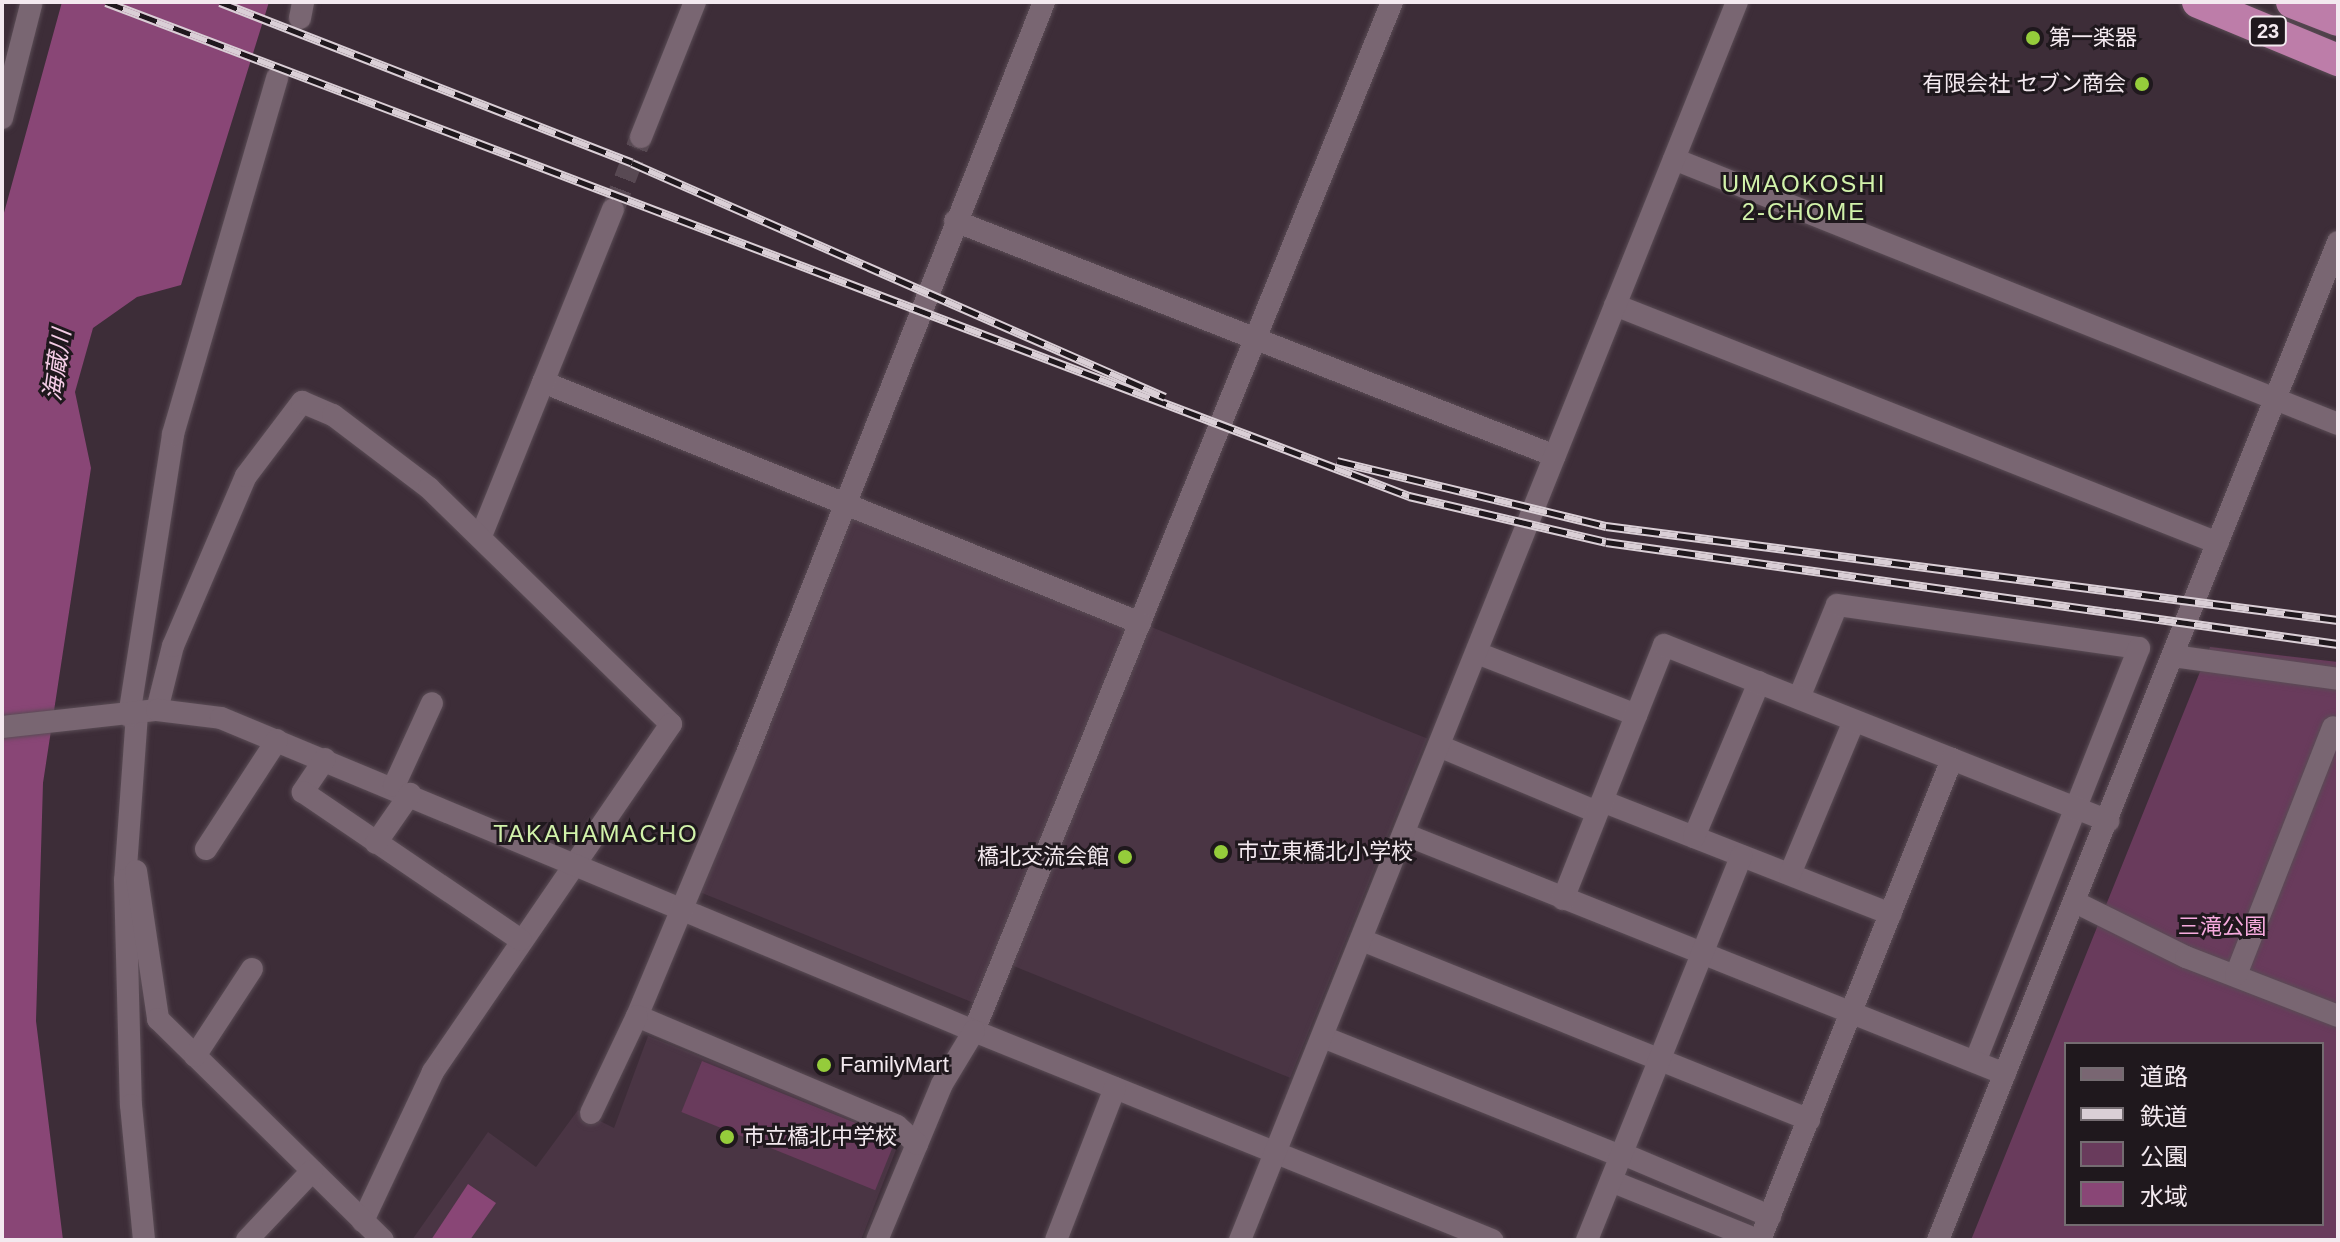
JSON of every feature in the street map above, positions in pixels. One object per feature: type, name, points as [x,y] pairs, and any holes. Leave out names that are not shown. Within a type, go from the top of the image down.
[{"type":"highway","name":"23","points":[[2198,2],[2338,60]]},
{"type":"highway","name":"23","points":[[2292,2],[2338,20]]},
{"type":"street","points":[[641,137],[695,2]]},
{"type":"street","points":[[591,1113],[637,1016],[746,756],[843,501],[1044,2]]},
{"type":"street","points":[[877,1240],[917,1144],[974,1031],[1392,2]]},
{"type":"street","points":[[1240,1240],[1737,2]]},
{"type":"street","points":[[2,118],[31,5]]},
{"type":"street","points":[[144,1240],[131,1105],[128,838],[136,714],[173,434],[277,78]]},
{"type":"street","points":[[1674,159],[2338,424]]},
{"type":"street","points":[[481,536],[613,210]]},
{"type":"street","points":[[955,221],[1555,456]]},
{"type":"street","points":[[1938,1240],[2338,242]]},
{"type":"street","points":[[1615,305],[2218,543]]},
{"type":"street","points":[[543,382],[1140,623]]},
{"type":"street","points":[[136,714],[173,646],[246,476],[302,402],[333,415],[481,536],[671,724],[433,1072],[363,1221]]},
{"type":"street","points":[[1799,698],[1837,605],[2139,648],[1975,1062]]},
{"type":"street","points":[[1563,899],[1664,645],[2108,821]]},
{"type":"street","points":[[1477,653],[1636,715]]},
{"type":"street","points":[[2173,656],[2338,679]]},
{"type":"street","points":[[1694,837],[1759,682]]},
{"type":"street","points":[[376,843],[402,790],[432,703]]},
{"type":"street","points":[[2,727],[136,714],[221,718],[402,790],[679,912],[1276,1152],[1439,1230],[1492,1240]]},
{"type":"street","points":[[1790,874],[1854,721]]},
{"type":"street","points":[[2236,975],[2333,727]]},
{"type":"street","points":[[206,849],[277,740]]},
{"type":"street","points":[[1439,746],[1599,806],[1694,837],[1891,914]]},
{"type":"street","points":[[325,759],[303,792],[521,940]]},
{"type":"street","points":[[1611,1181],[1759,1240],[1952,759]]},
{"type":"street","points":[[1404,834],[2005,1074]]},
{"type":"street","points":[[128,838],[154,1011],[195,1056],[383,1240]]},
{"type":"street","points":[[1587,1240],[1741,856]]},
{"type":"street","points":[[2075,902],[2236,975],[2338,1016]]},
{"type":"street","points":[[1362,940],[1809,1120]]},
{"type":"street","points":[[195,1056],[252,969]]},
{"type":"street","points":[[637,1016],[897,1126],[917,1144]]},
{"type":"street","points":[[1323,1037],[1770,1216]]},
{"type":"street","points":[[1056,1240],[1115,1088]]},
{"type":"street","points":[[247,1240],[312,1171]]},
{"type":"shaded area","points":[[850,516],[1126,628],[975,1003],[698,892]]},
{"type":"shaded area","name":"市立東橋北小学校","points":[[1149,626],[1427,738],[1290,1078],[1012,965]]},
{"type":"shaded area","name":"市立橋北中学校","points":[[648,1036],[894,1133],[899,1142],[861,1240],[412,1240],[488,1132],[536,1167],[578,1110],[614,1128]]},
{"type":"green space","name":"三滝公園","points":[[2210,647],[2338,662],[2338,1240],[1971,1240]]},
{"type":"green space","points":[[702,1061],[896,1139],[875,1190],[681,1112]]},
{"type":"water","name":"海蔵川","points":[[62,2],[269,2],[181,285],[137,297],[93,328],[75,392],[91,468],[43,783],[36,1021],[63,1240],[2,1240],[2,220]]},
{"type":"water","points":[[468,1184],[496,1203],[470,1240],[431,1240]]},
{"type":"tunnel","points":[[613,210],[641,137]]},
{"type":"railway","points":[[106,2],[1409,496],[1606,542],[2338,644]]},
{"type":"railway","points":[[220,2],[632,163],[1165,397]]},
{"type":"railway","points":[[1337,461],[1606,526],[2338,620]]},
{"type":"place","name":"第一楽器","points":[[2033,38]]},
{"type":"place","name":"有限会社 セブン商会","points":[[2142,84]]},
{"type":"place","name":"市立東橋北小学校","points":[[1221,852]]},
{"type":"place","name":"橋北交流会館","points":[[1125,857]]},
{"type":"place","name":"FamilyMart","points":[[824,1065]]},
{"type":"place","name":"市立橋北中学校","points":[[727,1137]]},
{"type":"district","name":"UMAOKOSHI 2-CHOME","points":[[1804,198]]},
{"type":"district","name":"TAKAHAMACHO","points":[[596,834]]}]
